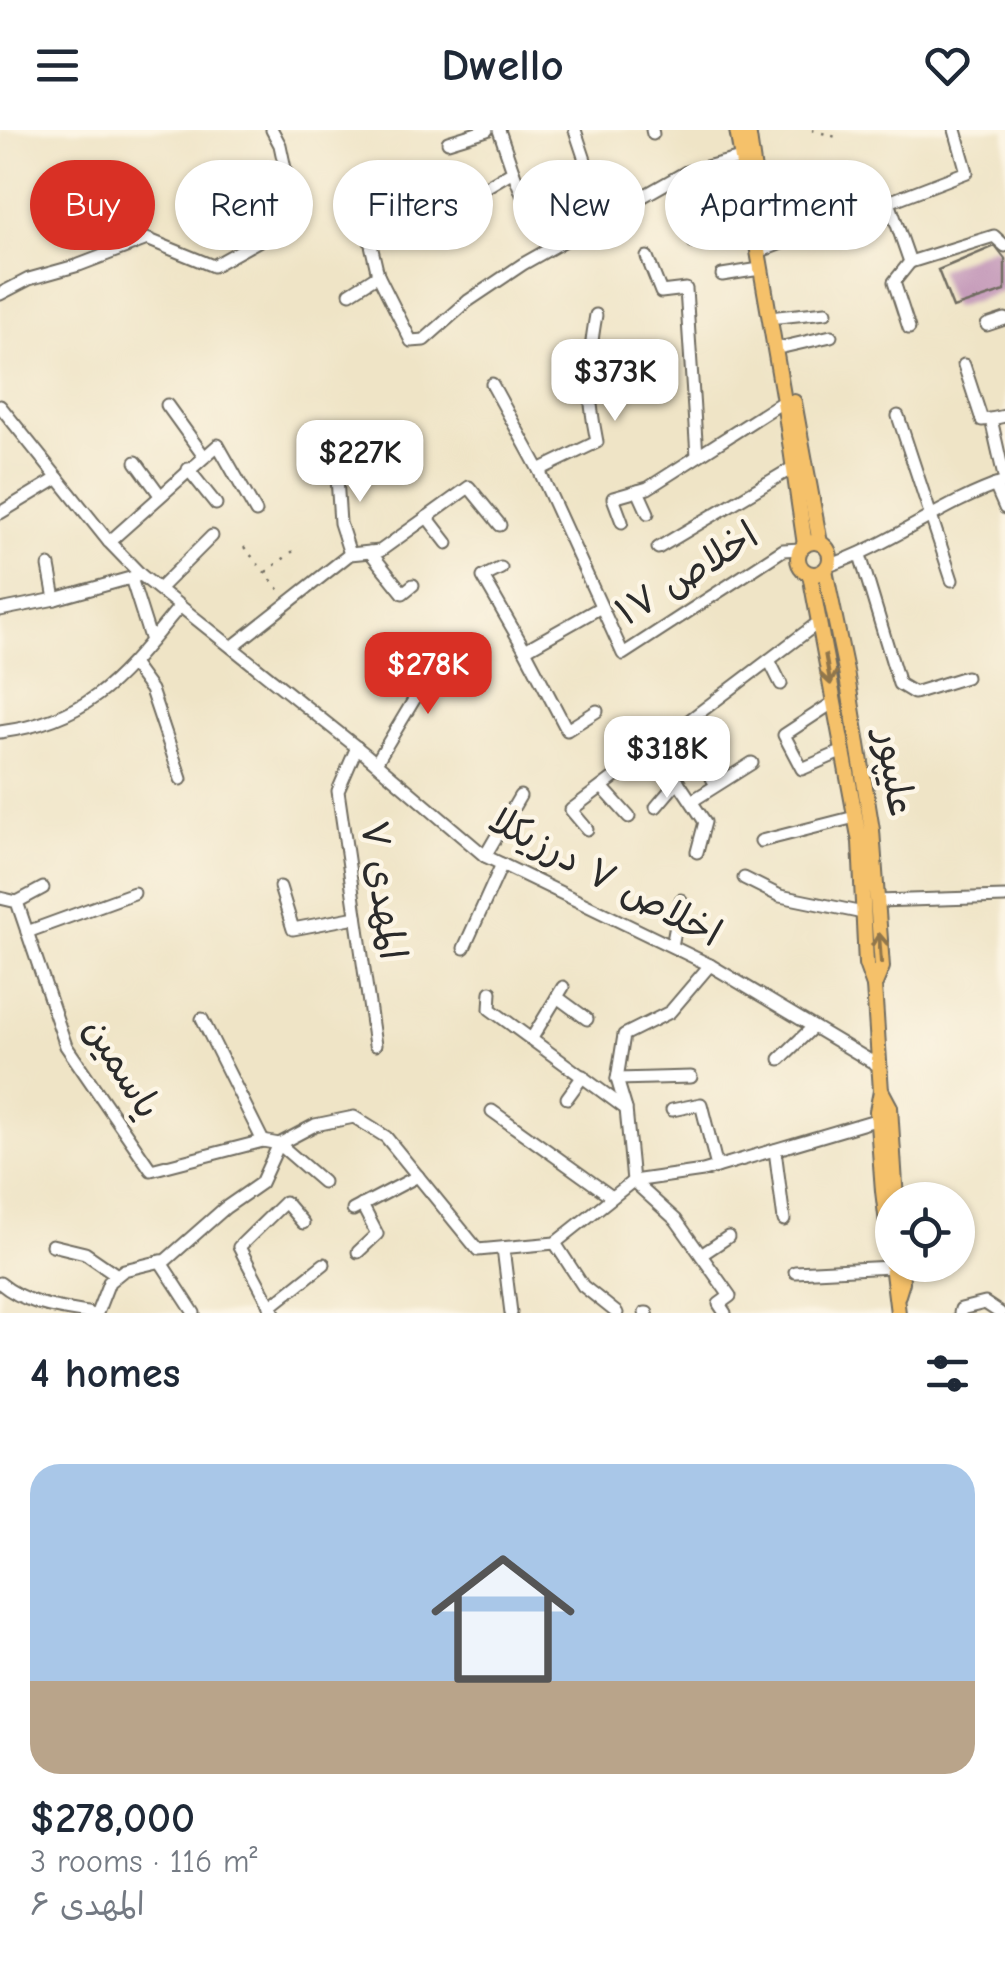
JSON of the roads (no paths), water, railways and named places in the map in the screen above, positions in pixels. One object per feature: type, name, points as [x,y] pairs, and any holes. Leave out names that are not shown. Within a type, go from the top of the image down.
[{"type":"main road","name":"علیپور","points":[[738,130],[741,158]]},
{"type":"main road","name":"علیپور","points":[[748,130],[762,251],[778,318],[817,558],[819,622],[855,816],[866,964],[874,986],[881,1092],[879,1119],[886,1182]]},
{"type":"main road","name":"علیپور","points":[[762,251],[760,269],[794,467],[846,671],[866,795],[882,967],[874,986]]},
{"type":"main road","name":"علیپور","points":[[881,1092],[890,1107],[895,1182]]},
{"type":"main road","name":"علیپور","points":[[897,1282],[898,1313]]},
{"type":"street","points":[[0,294],[29,278],[79,265],[147,239],[213,266],[296,220],[280,145],[272,130]]},
{"type":"street","points":[[448,142],[487,130]]},
{"type":"street","points":[[493,182],[513,170],[499,130]]},
{"type":"street","points":[[575,130],[585,160]]},
{"type":"street","points":[[892,201],[967,172],[955,130]]},
{"type":"street","points":[[372,250],[378,275],[411,341],[424,340],[468,301],[522,264],[686,172],[741,158]]},
{"type":"street","points":[[892,211],[910,262]]},
{"type":"street","points":[[908,328],[894,282],[910,262],[1000,235],[1005,246]]},
{"type":"street","points":[[647,257],[661,292],[686,289],[697,456]]},
{"type":"street","points":[[722,275],[760,269]]},
{"type":"street","points":[[350,293],[378,275]]},
{"type":"street","points":[[778,318],[826,312]]},
{"type":"street","points":[[539,470],[597,442],[587,392],[596,315]]},
{"type":"street","points":[[987,325],[1005,319]]},
{"type":"street","points":[[783,347],[831,336]]},
{"type":"street","points":[[964,365],[982,420],[1005,416]]},
{"type":"street","name":"اخلاص ۱۷","points":[[492,384],[539,470],[623,654],[783,550],[817,558]]},
{"type":"street","points":[[622,522],[613,498],[648,488],[784,401]]},
{"type":"street","points":[[167,405],[204,455]]},
{"type":"street","name":"اخلاص ۷ درزیکلا","points":[[0,406],[136,576],[159,589],[357,747],[485,856],[710,964],[878,1066]]},
{"type":"street","points":[[898,416],[952,580]]},
{"type":"street","points":[[990,419],[1005,508]]},
{"type":"street","points":[[109,542],[218,445],[256,512]]},
{"type":"street","points":[[136,462],[160,494]]},
{"type":"street","points":[[336,462],[340,522],[350,554]]},
{"type":"street","points":[[658,548],[794,467]]},
{"type":"street","points":[[188,469],[216,504]]},
{"type":"street","points":[[0,513],[58,478]]},
{"type":"street","points":[[817,558],[860,555],[1002,483]]},
{"type":"street","points":[[232,647],[350,554],[380,551],[469,487],[500,525]]},
{"type":"street","points":[[638,491],[648,513]]},
{"type":"street","points":[[427,517],[447,543]]},
{"type":"street","points":[[159,589],[212,536]]},
{"type":"street","points":[[370,552],[403,593],[413,585]]},
{"type":"street","points":[[860,555],[899,684],[914,693],[966,677]]},
{"type":"street","points":[[49,566],[55,600]]},
{"type":"street","points":[[501,568],[483,577],[567,730],[597,711]]},
{"type":"street","points":[[0,610],[55,600],[136,576],[151,641]]},
{"type":"street","points":[[0,732],[26,729],[80,710],[132,664],[180,606]]},
{"type":"street","points":[[525,650],[602,607]]},
{"type":"street","points":[[587,829],[572,810],[819,622]]},
{"type":"street","points":[[769,660],[781,684]]},
{"type":"street","points":[[132,664],[151,690],[181,780]]},
{"type":"street","points":[[376,763],[418,694],[401,680]]},
{"type":"street","points":[[834,702],[784,735],[802,769],[843,750]]},
{"type":"street","name":"المهدی ۷","points":[[357,747],[338,792],[374,1045]]},
{"type":"street","points":[[655,747],[706,822],[697,852]]},
{"type":"street","points":[[699,756],[716,786]]},
{"type":"street","points":[[692,801],[752,763]]},
{"type":"street","points":[[656,807],[678,780]]},
{"type":"street","points":[[602,787],[629,817]]},
{"type":"street","points":[[485,856],[520,796]]},
{"type":"street","points":[[761,841],[855,816]]},
{"type":"street","points":[[464,948],[502,864]]},
{"type":"street","points":[[744,878],[780,896],[863,912]]},
{"type":"street","points":[[280,886],[293,929],[356,917]]},
{"type":"street","points":[[0,898],[17,902],[43,888]]},
{"type":"street","points":[[28,932],[134,893]]},
{"type":"street","points":[[877,902],[1005,897]]},
{"type":"street","points":[[672,946],[682,900]]},
{"type":"street","name":"یاسمین","points":[[17,902],[66,1046],[151,1170],[263,1141]]},
{"type":"street","points":[[710,964],[670,1012],[624,1035],[617,1079],[626,1109],[633,1181],[676,1220],[730,1296],[719,1304],[726,1313]]},
{"type":"street","points":[[491,992],[490,1009],[626,1109]]},
{"type":"street","points":[[532,1038],[560,992],[586,1019]]},
{"type":"street","points":[[202,1020],[263,1141],[279,1144],[323,1182]]},
{"type":"street","points":[[780,1059],[813,1027]]},
{"type":"street","points":[[567,1098],[583,1076]]},
{"type":"street","points":[[617,1079],[691,1077]]},
{"type":"street","points":[[672,1110],[701,1104],[717,1167]]},
{"type":"street","points":[[492,1111],[612,1198]]},
{"type":"street","points":[[97,1313],[109,1282],[124,1270],[166,1260],[225,1208],[261,1183],[279,1144],[315,1125],[354,1117],[386,1137],[478,1250],[556,1243],[633,1181],[717,1167],[879,1119]]},
{"type":"street","points":[[776,1150],[784,1220]]},
{"type":"street","points":[[358,1252],[376,1234],[357,1207],[418,1176]]},
{"type":"street","points":[[303,1223],[285,1202],[239,1246],[272,1310],[324,1264]]},
{"type":"street","points":[[700,1255],[728,1237]]},
{"type":"street","points":[[556,1243],[583,1286],[617,1313]]},
{"type":"street","points":[[52,1245],[85,1254],[117,1276]]},
{"type":"street","points":[[503,1248],[511,1313]]},
{"type":"street","points":[[160,1261],[194,1313]]},
{"type":"street","points":[[794,1272],[875,1267]]},
{"type":"street","points":[[0,1283],[14,1295],[88,1313]]},
{"type":"street","points":[[960,1313],[985,1303],[1000,1313]]}]
